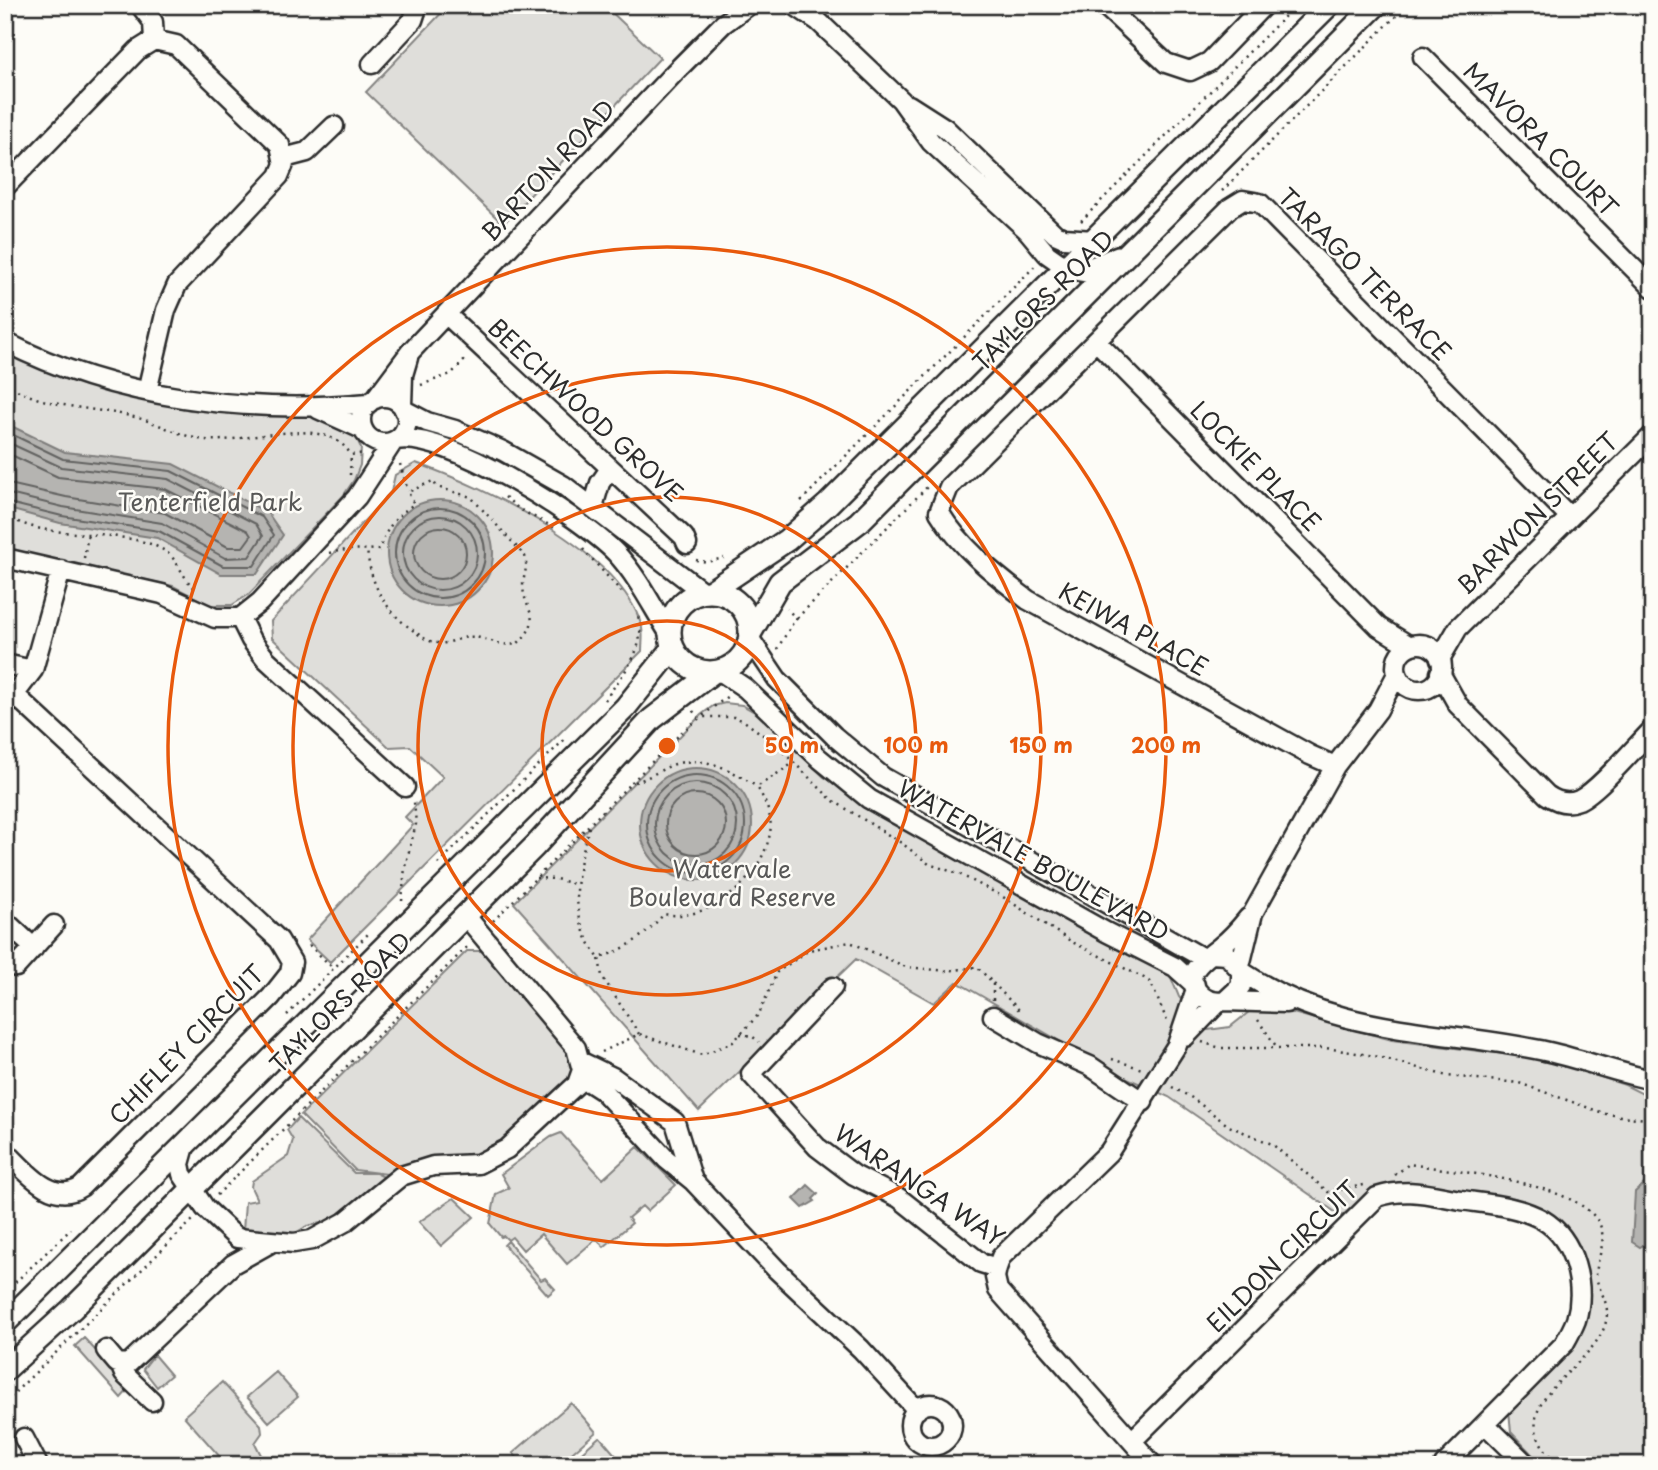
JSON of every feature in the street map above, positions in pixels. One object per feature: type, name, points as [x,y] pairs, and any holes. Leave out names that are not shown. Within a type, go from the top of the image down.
[{"type":"main road","name":"TAYLORS ROAD","points":[[707,591],[805,525],[1067,268],[1329,5]]},
{"type":"main road","name":"TAYLORS ROAD","points":[[750,636],[780,582],[859,522],[1376,5]]},
{"type":"main road","points":[[1067,268],[1095,269],[1138,245]]},
{"type":"main road","points":[[707,591],[724,593],[743,608],[750,636],[737,663],[716,672],[689,667],[671,641],[675,611],[692,596],[707,591]]},
{"type":"main road","name":"TAYLORS ROAD","points":[[5,1323],[625,708],[671,641]]},
{"type":"main road","name":"TAYLORS ROAD","points":[[5,1370],[54,1327],[535,846],[652,719],[716,672]]},
{"type":"main road","points":[[399,933],[440,908],[458,909],[465,915]]},
{"type":"street","points":[[139,5],[153,22],[155,40]]},
{"type":"street","points":[[372,64],[413,20],[418,5]]},
{"type":"street","name":"BARTON ROAD","points":[[372,401],[411,351],[723,24],[736,5]]},
{"type":"street","name":"BARTON ROAD","points":[[723,24],[750,5]]},
{"type":"street","points":[[794,5],[818,21],[901,100],[931,142],[1027,230],[1047,254],[1067,268]]},
{"type":"street","points":[[807,5],[818,21]]},
{"type":"street","points":[[1104,5],[1166,63],[1184,71],[1200,69],[1209,62],[1264,5]]},
{"type":"street","points":[[5,187],[138,50],[155,40],[170,42],[183,51],[275,139],[284,158],[282,170],[273,183],[177,285],[166,310],[147,391]]},
{"type":"street","name":"MAVORA COURT","points":[[1423,57],[1653,288]]},
{"type":"street","points":[[901,100],[945,128],[1009,189],[1027,211],[1063,239],[1094,240]]},
{"type":"street","points":[[284,158],[307,152],[334,126]]},
{"type":"street","name":"TARAGO TERRACE","points":[[941,502],[949,488],[1096,341],[1230,208],[1243,201],[1260,204],[1570,517]]},
{"type":"street","name":"BEECHWOOD GROVE","points":[[447,315],[609,470],[623,478],[684,537],[687,544]]},
{"type":"street","name":"LOCKIE PLACE","points":[[1096,341],[1407,656]]},
{"type":"street","points":[[5,342],[74,372],[147,391],[220,402],[318,408],[390,398],[427,422],[456,430],[503,451],[593,507],[643,543],[676,573],[707,591]]},
{"type":"street","points":[[5,558],[162,594],[215,618],[240,618],[275,586],[357,497],[407,423],[403,408],[404,366],[411,351]]},
{"type":"street","points":[[372,401],[361,415],[363,431],[374,442],[389,450],[428,441],[478,463],[548,501],[616,554],[640,607],[671,641]]},
{"type":"street","points":[[318,408],[363,431],[389,450]]},
{"type":"street","name":"BARWON STREET","points":[[1407,656],[1458,628],[1653,435]]},
{"type":"street","points":[[593,507],[600,483],[609,470]]},
{"type":"street","name":"KEIWA PLACE","points":[[941,502],[939,512],[948,526],[1003,581],[1028,600],[1310,755],[1335,766]]},
{"type":"street","points":[[10,701],[33,670],[61,570]]},
{"type":"street","points":[[240,618],[251,640],[266,659],[405,787]]},
{"type":"street","name":"BARWON STREET","points":[[1419,689],[1440,666],[1458,628]]},
{"type":"street","name":"WATERVALE BOULEVARD","points":[[750,636],[777,679],[834,736],[883,777],[1207,956]]},
{"type":"street","points":[[1407,656],[1440,666],[1458,705],[1547,795],[1563,802],[1580,799],[1587,794],[1653,729]]},
{"type":"street","points":[[1407,656],[1419,689],[1458,705]]},
{"type":"street","points":[[997,1268],[1001,1257],[1109,1152],[1182,1038],[1241,986],[1241,969],[1253,913],[1335,766],[1378,710],[1407,656]]},
{"type":"street","points":[[5,664],[33,670]]},
{"type":"street","name":"WATERVALE BOULEVARD","points":[[716,672],[745,688],[820,759],[869,799],[1105,932],[1165,961],[1195,987]]},
{"type":"street","points":[[1378,710],[1419,689]]},
{"type":"street","name":"CHIFLEY CIRCUIT","points":[[5,1152],[54,1192],[67,1193],[80,1187],[271,998],[290,973],[292,962],[279,940],[10,701]]},
{"type":"street","points":[[1182,1038],[1195,987],[1195,970],[1253,913]]},
{"type":"street","points":[[465,915],[579,1055],[675,1122],[693,1181]]},
{"type":"street","points":[[5,921],[34,948]]},
{"type":"street","points":[[16,967],[54,925]]},
{"type":"street","points":[[1207,956],[1227,955],[1241,969],[1300,1004],[1352,1021],[1548,1052],[1653,1080]]},
{"type":"street","points":[[1195,987],[1206,999],[1300,1004]]},
{"type":"street","name":"WARANGA WAY","points":[[832,988],[751,1074],[817,1147],[854,1175],[899,1198],[981,1263],[997,1268],[995,1277],[998,1290],[1153,1465]]},
{"type":"street","points":[[993,1016],[1038,1042],[1090,1066],[1143,1102]]},
{"type":"street","points":[[185,1146],[180,1164],[191,1190],[220,1225],[237,1238],[294,1243],[331,1231],[387,1184],[418,1169],[478,1164],[492,1159],[554,1109],[579,1081],[579,1055]]},
{"type":"street","points":[[579,1081],[589,1082],[603,1091],[666,1159],[693,1181],[916,1410]]},
{"type":"street","name":"EILDON CIRCUIT","points":[[1132,1441],[1377,1197],[1398,1190],[1517,1209],[1544,1220],[1559,1233],[1574,1257],[1580,1290],[1576,1320],[1564,1344],[1444,1465]]},
{"type":"street","points":[[106,1350],[127,1362],[233,1264],[272,1243]]},
{"type":"street","points":[[1485,1424],[1527,1465]]},
{"type":"street","points":[[24,1438],[38,1465]]},
{"type":"path","points":[[1063,239],[1296,5]]},
{"type":"path","points":[[794,508],[1047,254]]},
{"type":"path","points":[[403,386],[416,386],[443,379],[479,345]]},
{"type":"path","points":[[5,383],[40,401],[137,418],[201,439],[233,441],[278,433],[321,435],[341,441],[351,455],[389,450],[404,457]]},
{"type":"path","points":[[329,553],[380,550],[389,526],[400,513],[414,504],[389,450]]},
{"type":"path","points":[[367,549],[370,574],[390,613],[421,636],[442,644],[475,637],[510,645],[517,644],[526,636],[533,616],[523,584],[527,564],[525,556],[471,497],[437,487],[433,481],[408,492]]},
{"type":"path","points":[[502,494],[525,513],[561,531]]},
{"type":"path","points":[[5,517],[41,529],[107,535],[166,551],[186,581],[205,594]]},
{"type":"path","points":[[81,575],[88,534]]},
{"type":"path","points":[[577,541],[628,601]]},
{"type":"path","points":[[676,573],[690,560],[707,562],[733,555]]},
{"type":"path","points":[[602,703],[636,654],[641,634],[640,607]]},
{"type":"path","points":[[698,717],[734,717],[744,720],[795,762],[832,800],[929,864],[959,874],[1000,895],[1072,942],[1151,983],[1164,1018],[1182,1038],[1220,1048],[1326,1048],[1376,1056],[1447,1076],[1519,1083],[1605,1114],[1653,1120]]},
{"type":"path","points":[[431,872],[557,744],[570,735]]},
{"type":"path","points":[[599,958],[625,950],[645,935],[664,914],[683,917],[713,908],[736,890],[762,857],[771,831],[766,804],[757,787],[733,771],[699,760],[673,765],[650,778],[631,782]]},
{"type":"path","points":[[757,787],[795,762]]},
{"type":"path","points":[[405,787],[414,801],[416,824],[405,867],[402,901],[412,891]]},
{"type":"path","points":[[590,824],[575,902],[584,937],[599,958],[602,976],[639,1034],[702,1055],[733,1042],[759,1014],[777,972],[809,950],[850,942],[906,967],[947,971],[977,967],[1021,1012]]},
{"type":"path","points":[[536,878],[556,879],[577,885]]},
{"type":"path","points":[[281,1020],[373,930]]},
{"type":"path","points":[[309,944],[333,968]]},
{"type":"path","points":[[993,983],[993,1016]]},
{"type":"path","points":[[1256,1000],[1250,1009],[1276,1046]]},
{"type":"path","points":[[1206,1044],[1213,1033]]},
{"type":"path","points":[[579,1055],[597,1054],[639,1034]]},
{"type":"path","points":[[1106,1058],[1123,1062],[1157,1079],[1192,1098],[1229,1126],[1272,1144],[1328,1192],[1368,1184]]},
{"type":"path","points":[[1398,1190],[1389,1179],[1409,1164],[1538,1187],[1586,1205],[1596,1215],[1604,1242],[1597,1264],[1596,1280],[1607,1312],[1603,1328],[1591,1348],[1540,1402],[1536,1415],[1537,1430],[1546,1451],[1570,1465]]},
{"type":"path","points":[[5,1292],[76,1224]]},
{"type":"green space","points":[[449,5],[604,5],[660,58],[503,224],[366,92]]},
{"type":"green space","name":"Tenterfield Park","points":[[5,351],[113,392],[190,410],[292,416],[309,413],[353,430],[361,448],[360,465],[343,496],[248,595],[232,605],[209,605],[173,586],[5,549]]},
{"type":"green space","points":[[416,463],[511,505],[578,547],[606,571],[628,597],[642,627],[642,651],[330,962],[307,940],[413,825],[405,817],[443,777],[410,746],[389,747],[272,638],[271,621],[391,492],[395,475]]},
{"type":"green space","name":"Watervale Boulevard Reserve","points":[[725,703],[742,705],[758,714],[824,777],[1170,975],[1179,997],[1208,1030],[1230,1027],[1254,1008],[1293,1013],[1392,1040],[1549,1060],[1625,1085],[1653,1099],[1653,1465],[1542,1465],[1511,1432],[1509,1410],[1583,1319],[1589,1288],[1580,1256],[1544,1213],[1515,1198],[1398,1186],[1364,1199],[1341,1216],[1169,1097],[1112,1071],[957,982],[934,1003],[856,959],[699,1111],[514,903],[701,715],[713,706]]},
{"type":"green space","points":[[467,951],[484,951],[572,1052],[575,1074],[501,1145],[480,1155],[427,1159],[404,1165],[387,1174],[355,1170],[301,1115]]},
{"type":"green space","points":[[298,1118],[354,1173],[376,1173],[384,1177],[330,1221],[307,1226],[294,1234],[243,1231],[245,1202],[257,1200],[251,1187],[252,1181],[288,1156],[293,1140],[287,1130]]},
{"type":"green space","points":[[561,1133],[603,1179],[638,1147],[676,1185],[647,1211],[642,1206],[628,1218],[632,1223],[604,1247],[596,1239],[567,1264],[541,1234],[523,1250],[512,1237],[508,1240],[504,1236],[501,1237],[490,1224],[496,1194],[509,1188],[501,1174],[551,1137]]},
{"type":"green space","points":[[454,1198],[474,1217],[441,1246],[419,1222]]},
{"type":"green space","points":[[508,1241],[541,1280],[545,1278],[555,1289],[548,1295],[504,1245]]},
{"type":"green space","points":[[84,1338],[130,1388],[121,1398],[75,1346]]},
{"type":"green space","points":[[154,1355],[171,1375],[157,1387],[143,1369]]},
{"type":"green space","points":[[276,1372],[298,1397],[269,1422],[247,1397]]},
{"type":"green space","points":[[222,1382],[261,1425],[262,1433],[255,1443],[266,1465],[227,1465],[184,1416]]},
{"type":"green space","points":[[571,1403],[596,1432],[558,1465],[523,1465],[513,1453]]},
{"type":"green space","points":[[599,1437],[624,1465],[567,1465]]},
{"type":"water","points":[[5,423],[65,452],[173,464],[267,512],[283,535],[257,574],[221,574],[157,538],[60,523],[5,508]]},
{"type":"water","points":[[440,500],[460,504],[477,516],[489,533],[493,553],[489,573],[477,590],[460,602],[440,606],[420,602],[403,590],[391,573],[387,553],[391,533],[403,516],[420,504]]},
{"type":"water","points":[[696,768],[718,772],[736,784],[748,802],[752,824],[748,846],[736,864],[718,876],[696,880],[674,876],[656,864],[644,846],[640,824],[644,802],[656,784],[674,772]]},
{"type":"water","points":[[1645,1183],[1653,1185],[1653,1239],[1640,1247],[1632,1242],[1635,1192]]},
{"type":"water","points":[[808,1185],[818,1194],[813,1199],[815,1201],[803,1208],[794,1199]]}]
